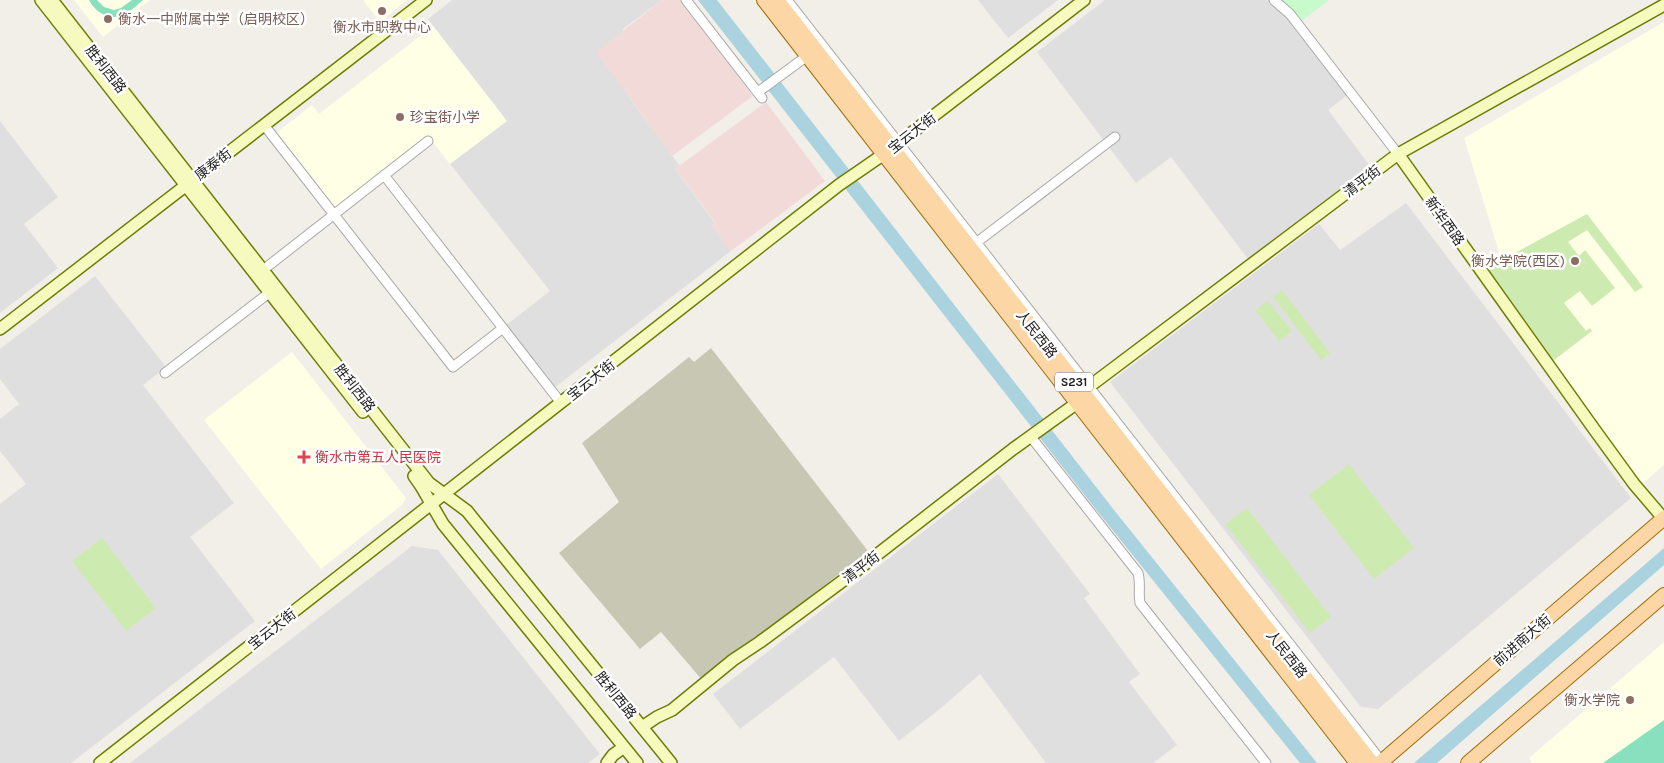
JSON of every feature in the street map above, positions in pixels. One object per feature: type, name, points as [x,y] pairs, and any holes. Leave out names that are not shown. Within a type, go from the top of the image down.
[{"type":"main road","name":"人民西路","points":[[764,0],[807,56],[891,149],[973,245],[1357,763]]},
{"type":"main road","name":"人民西路","points":[[777,0],[1083,394],[1378,763]]},
{"type":"main road","name":"前进南大街","points":[[1378,763],[1664,518]]},
{"type":"main road","points":[[1468,763],[1664,595]]},
{"type":"street","name":"胜利西路","points":[[41,0],[189,183],[263,270],[428,483],[467,511],[671,763]]},
{"type":"street","name":"胜利西路","points":[[52,0],[269,292],[421,486],[443,524],[637,763]]},
{"type":"street","name":"康泰街","points":[[0,329],[426,0]]},
{"type":"street","points":[[686,0],[761,93],[807,56]]},
{"type":"street","points":[[787,0],[891,149]]},
{"type":"street","name":"宝云大街","points":[[100,763],[839,185],[891,149],[1084,0]]},
{"type":"street","name":"新华西路","points":[[1274,0],[1290,14],[1398,154],[1605,445],[1634,484],[1664,518]]},
{"type":"street","name":"清平街","points":[[642,727],[672,710],[733,660],[856,571],[1013,449],[1053,421],[1083,394],[1398,154],[1664,5]]},
{"type":"street","points":[[264,125],[453,367],[503,328]]},
{"type":"street","points":[[973,245],[1115,137]]},
{"type":"street","points":[[263,270],[428,141]]},
{"type":"street","points":[[384,176],[561,403]]},
{"type":"street","points":[[165,373],[269,292]]},
{"type":"street","points":[[1033,436],[1138,573],[1141,583],[1138,593],[1140,604],[1266,763]]},
{"type":"street","points":[[607,763],[613,755],[624,747]]},
{"type":"shaded area","name":"衡水一中附属中学（启明校区）","points":[[74,0],[150,0],[103,37]]},
{"type":"shaded area","name":"衡水市职教中心","points":[[363,0],[407,0],[380,22]]},
{"type":"shaded area","points":[[452,0],[662,0],[623,29],[630,99],[680,166],[675,169],[715,223],[712,225],[731,251],[554,388],[505,326],[550,291],[450,164],[507,121],[428,19]]},
{"type":"shaded area","points":[[662,0],[681,0],[753,96],[672,156],[596,52]]},
{"type":"shaded area","points":[[978,0],[1058,0],[1008,38]]},
{"type":"shaded area","points":[[1105,0],[1275,0],[1296,26],[1302,21],[1354,90],[1328,110],[1370,166],[1248,259],[1171,157],[1136,183],[1037,52]]},
{"type":"shaded area","name":"衡水学院(西区)","points":[[1664,22],[1664,465],[1636,489],[1473,271],[1499,252],[1464,138]]},
{"type":"shaded area","name":"珍宝街小学","points":[[433,26],[507,121],[450,164],[429,137],[335,209],[276,133],[312,105],[319,114]]},
{"type":"shaded area","points":[[766,102],[825,181],[731,251],[711,225],[715,222],[675,169]]},
{"type":"shaded area","points":[[0,121],[58,197],[24,224],[58,268],[0,313]]},
{"type":"shaded area","points":[[1406,203],[1631,498],[1378,709],[1361,707],[1110,382],[1319,224],[1340,250]]},
{"type":"shaded area","points":[[95,276],[166,367],[143,385],[234,503],[190,537],[255,621],[71,763],[0,763],[0,504],[26,484],[0,451],[0,419],[19,404],[0,379],[0,349]]},
{"type":"shaded area","points":[[711,348],[868,551],[703,681],[661,632],[640,649],[559,553],[619,502],[582,443],[689,357],[694,362]]},
{"type":"shaded area","name":"衡水市第五人民医院","points":[[292,352],[406,498],[403,504],[321,569],[204,420]]},
{"type":"shaded area","points":[[998,474],[1090,594],[1084,598],[1140,674],[1129,682],[1177,745],[1153,763],[1046,763],[980,674],[899,741],[834,657],[740,729],[713,694]]},
{"type":"shaded area","points":[[412,546],[438,550],[600,754],[588,763],[130,763]]},
{"type":"shaded area","name":"衡水学院","points":[[1664,642],[1664,763],[1532,763],[1529,758]]},
{"type":"green space","points":[[89,0],[97,0],[104,7],[114,10],[121,8],[132,0],[143,0],[126,14],[113,17],[99,12]]},
{"type":"green space","points":[[1275,0],[1329,0],[1295,26]]},
{"type":"green space","points":[[1587,214],[1643,287],[1635,292],[1587,230],[1568,242],[1579,256],[1585,250],[1615,288],[1592,306],[1580,291],[1564,303],[1586,331],[1590,328],[1592,331],[1545,367],[1476,274]]},
{"type":"green space","points":[[1282,290],[1330,353],[1321,360],[1273,297]]},
{"type":"green space","points":[[1268,301],[1292,331],[1279,341],[1255,310]]},
{"type":"green space","points":[[1349,464],[1414,548],[1374,579],[1309,495]]},
{"type":"green space","points":[[1247,508],[1331,617],[1310,633],[1225,524]]},
{"type":"green space","points":[[102,538],[156,608],[126,631],[72,561]]},
{"type":"green space","points":[[1664,720],[1664,763],[1603,763]]},
{"type":"water","points":[[698,0],[717,0],[1114,510],[1317,763],[1300,763],[1094,507]]},
{"type":"water","points":[[1664,548],[1664,565],[1437,763],[1414,763]]},
{"type":"place","name":"衡水市职教中心","points":[[382,11]]},
{"type":"place","name":"衡水一中附属中学（启明校区）","points":[[108,19]]},
{"type":"place","name":"珍宝街小学","points":[[400,117]]},
{"type":"place","name":"衡水学院(西区)","points":[[1575,261]]},
{"type":"place","name":"衡水市第五人民医院","points":[[304,457]]},
{"type":"place","name":"衡水学院","points":[[1630,700]]}]
